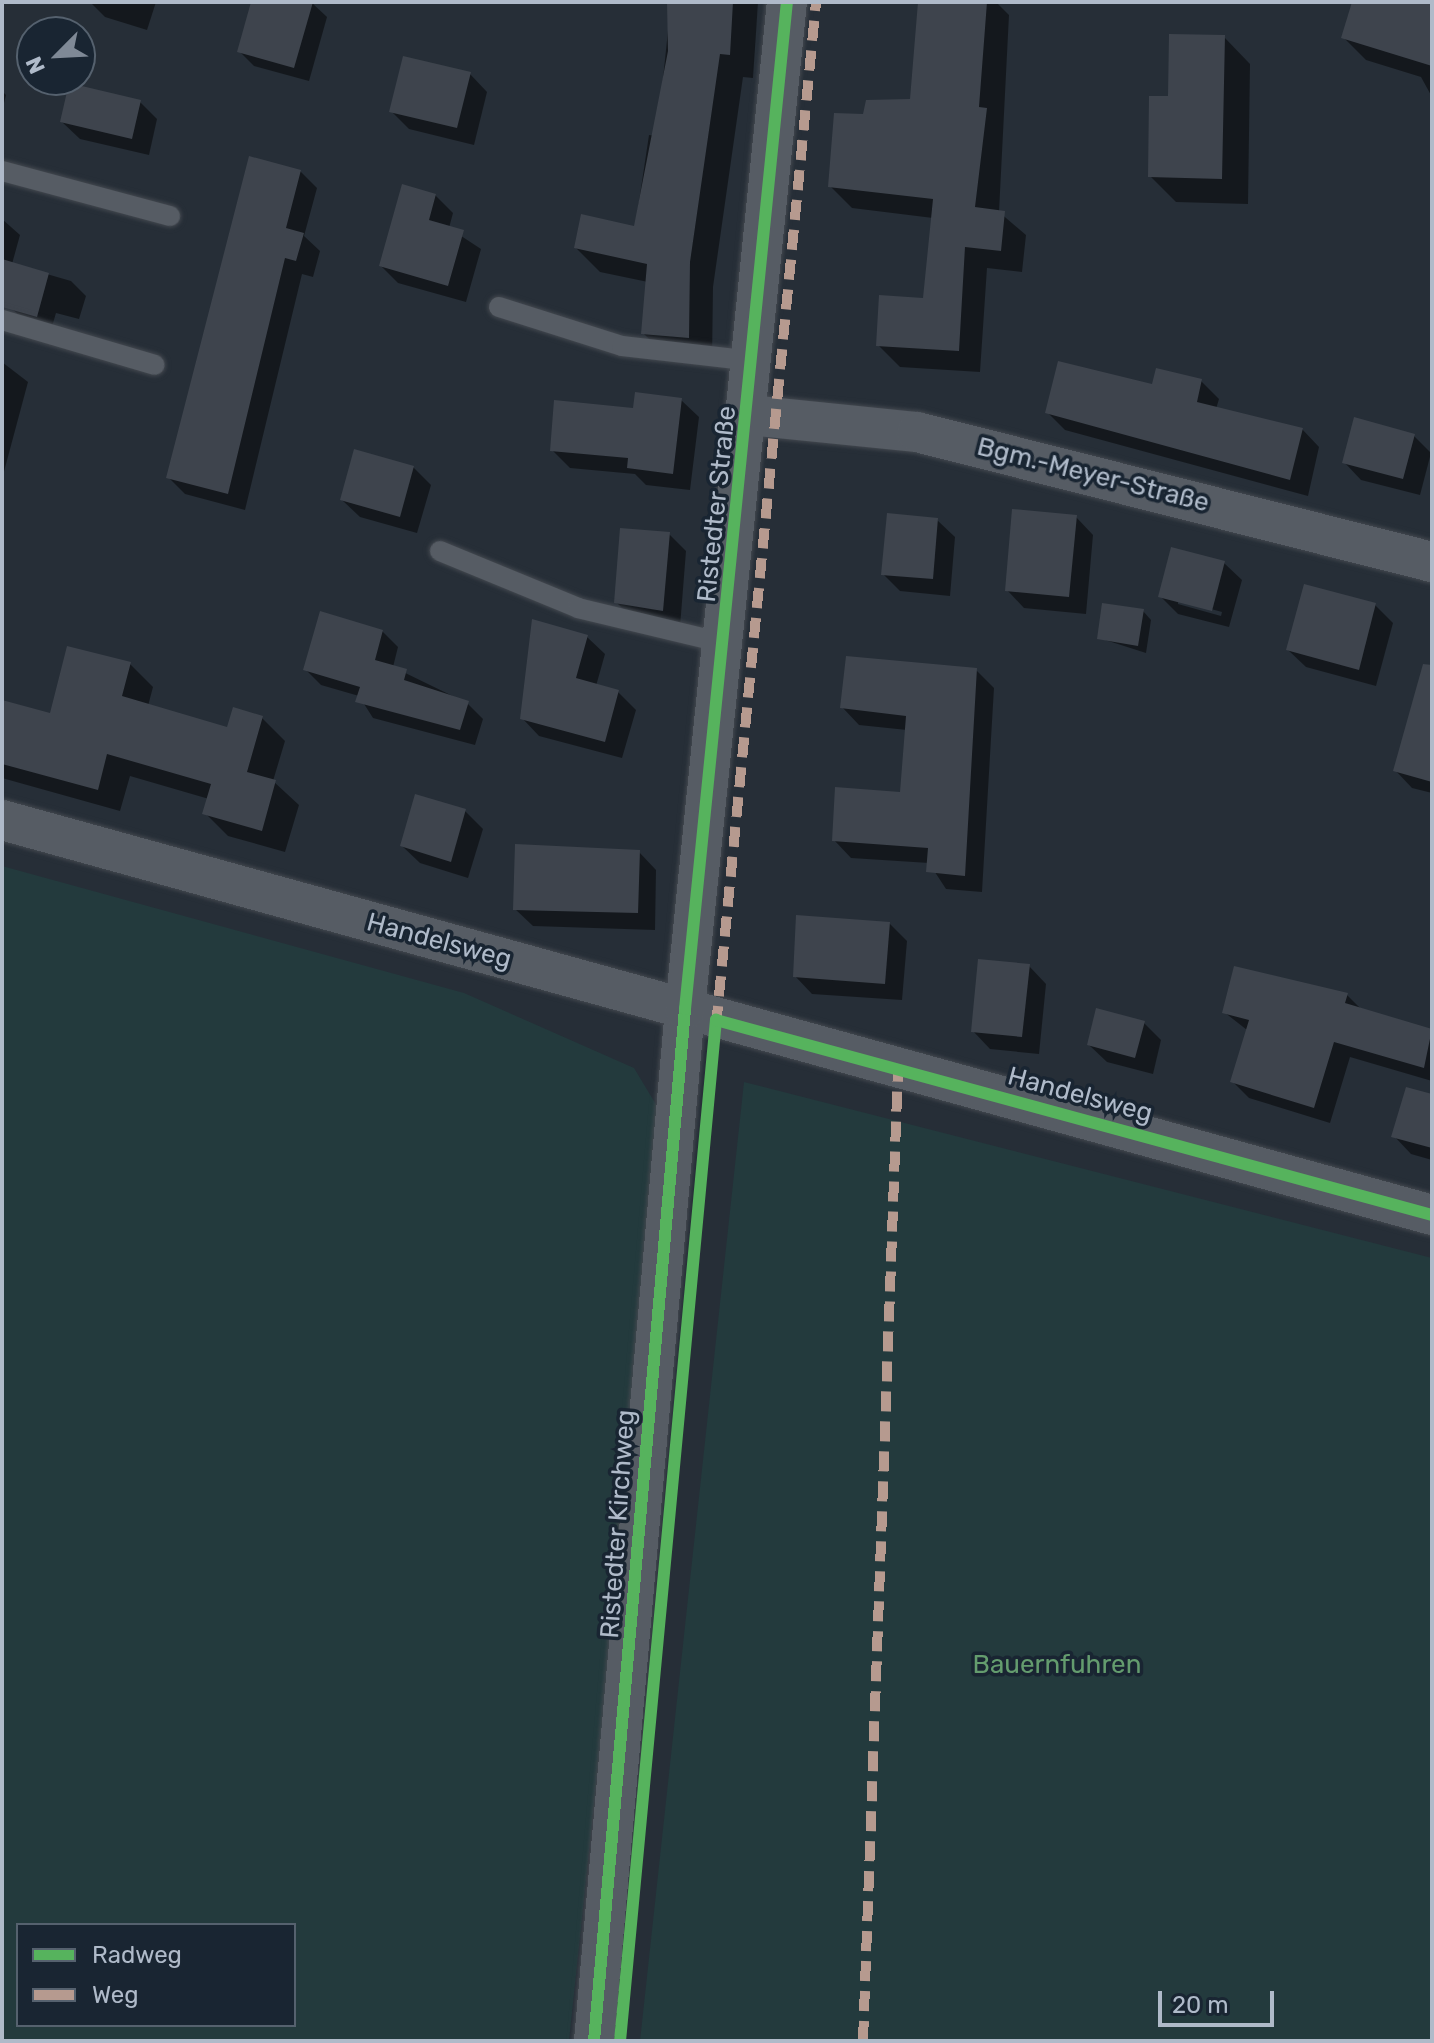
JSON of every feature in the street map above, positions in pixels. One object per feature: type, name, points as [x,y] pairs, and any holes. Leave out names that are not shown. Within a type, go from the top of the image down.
[{"type":"street","name":"Ristedter Straße","points":[[685,1009],[749,415],[787,2]]},
{"type":"street","name":"Bgm.-Meyer-Straße","points":[[749,415],[974,445],[1432,562]]},
{"type":"street","name":"Handelsweg","points":[[2,820],[1432,1215]]},
{"type":"street","name":"Ristedter Kirchweg","points":[[594,2041],[685,1009]]},
{"type":"lane","points":[[2,171],[170,216]]},
{"type":"lane","points":[[499,307],[622,346],[753,361]]},
{"type":"lane","points":[[2,320],[155,365]]},
{"type":"lane","points":[[440,551],[578,608],[724,643]]},
{"type":"green space","points":[[2,866],[464,993],[634,1068],[666,1121],[569,2041],[2,2041]]},
{"type":"green space","name":"Bauernfuhren","points":[[744,1082],[1432,1258],[1432,2041],[640,2041]]},
{"type":"building","points":[[251,2],[313,2],[294,68],[237,52]]},
{"type":"building","points":[[667,2],[733,2],[730,55],[720,54],[690,262],[689,338],[641,334],[647,264],[574,248],[581,214],[634,226],[668,51]]},
{"type":"building","points":[[918,2],[987,2],[979,107],[987,108],[975,207],[1005,211],[1001,251],[965,247],[959,351],[876,346],[879,295],[923,298],[933,199],[828,187],[834,113],[863,114],[866,100],[910,99]]},
{"type":"building","points":[[1352,2],[1432,2],[1432,66],[1341,38]]},
{"type":"building","points":[[1169,34],[1225,35],[1222,179],[1148,177],[1149,96],[1168,96]]},
{"type":"building","points":[[403,56],[471,72],[457,128],[389,112]]},
{"type":"building","points":[[96,89],[141,100],[132,139],[60,122],[66,96],[96,96]]},
{"type":"building","points":[[249,156],[301,170],[286,228],[304,233],[296,261],[285,258],[228,494],[166,478]]},
{"type":"building","points":[[402,184],[436,194],[429,220],[464,230],[448,286],[379,266]]},
{"type":"building","points":[[2,259],[49,273],[37,317],[2,307]]},
{"type":"building","points":[[1058,361],[1152,384],[1156,368],[1202,379],[1197,402],[1303,428],[1290,480],[1045,413]]},
{"type":"building","points":[[635,392],[682,398],[673,474],[627,468],[628,458],[550,451],[554,400],[633,408]]},
{"type":"building","points":[[1354,417],[1415,434],[1403,479],[1342,463]]},
{"type":"building","points":[[354,449],[414,466],[400,517],[340,500]]},
{"type":"building","points":[[1012,509],[1077,515],[1069,597],[1005,591]]},
{"type":"building","points":[[887,513],[938,518],[933,579],[881,575]]},
{"type":"building","points":[[620,528],[670,532],[663,611],[614,603]]},
{"type":"building","points":[[1171,547],[1225,561],[1212,611],[1158,597]]},
{"type":"building","points":[[1304,584],[1376,603],[1359,670],[1286,650]]},
{"type":"building","points":[[1102,603],[1144,609],[1138,646],[1097,639]]},
{"type":"building","points":[[320,611],[383,630],[375,660],[407,669],[404,680],[469,701],[460,730],[355,702],[360,687],[303,670]]},
{"type":"building","points":[[532,619],[588,635],[576,678],[619,690],[605,742],[520,719]]},
{"type":"building","points":[[67,646],[131,662],[122,696],[227,727],[233,707],[263,716],[247,772],[276,780],[262,831],[202,814],[211,784],[107,754],[98,790],[2,764],[2,700],[50,713]]},
{"type":"building","points":[[846,656],[977,668],[965,876],[926,872],[928,848],[832,841],[835,787],[900,792],[906,716],[840,708]]},
{"type":"building","points":[[1423,664],[1432,665],[1432,782],[1393,771]]},
{"type":"building","points":[[415,794],[466,809],[451,862],[400,846]]},
{"type":"building","points":[[515,844],[640,850],[638,913],[513,910]]},
{"type":"building","points":[[796,915],[890,922],[885,984],[793,977]]},
{"type":"building","points":[[978,959],[1030,964],[1022,1037],[971,1032]]},
{"type":"building","points":[[1234,966],[1348,993],[1345,1003],[1432,1029],[1424,1068],[1334,1042],[1314,1108],[1230,1082],[1249,1020],[1222,1013]]},
{"type":"building","points":[[1096,1008],[1145,1021],[1135,1058],[1087,1045]]},
{"type":"building","points":[[1406,1087],[1432,1094],[1432,1148],[1391,1137]]},
{"type":"marked path","points":[[716,1026],[816,2]]},
{"type":"marked path","points":[[863,2041],[898,1068]]},
{"type":"cycle path","points":[[594,2041],[685,1009],[787,2]]},
{"type":"cycle path","points":[[620,2041],[716,1020],[1432,1215]]}]
